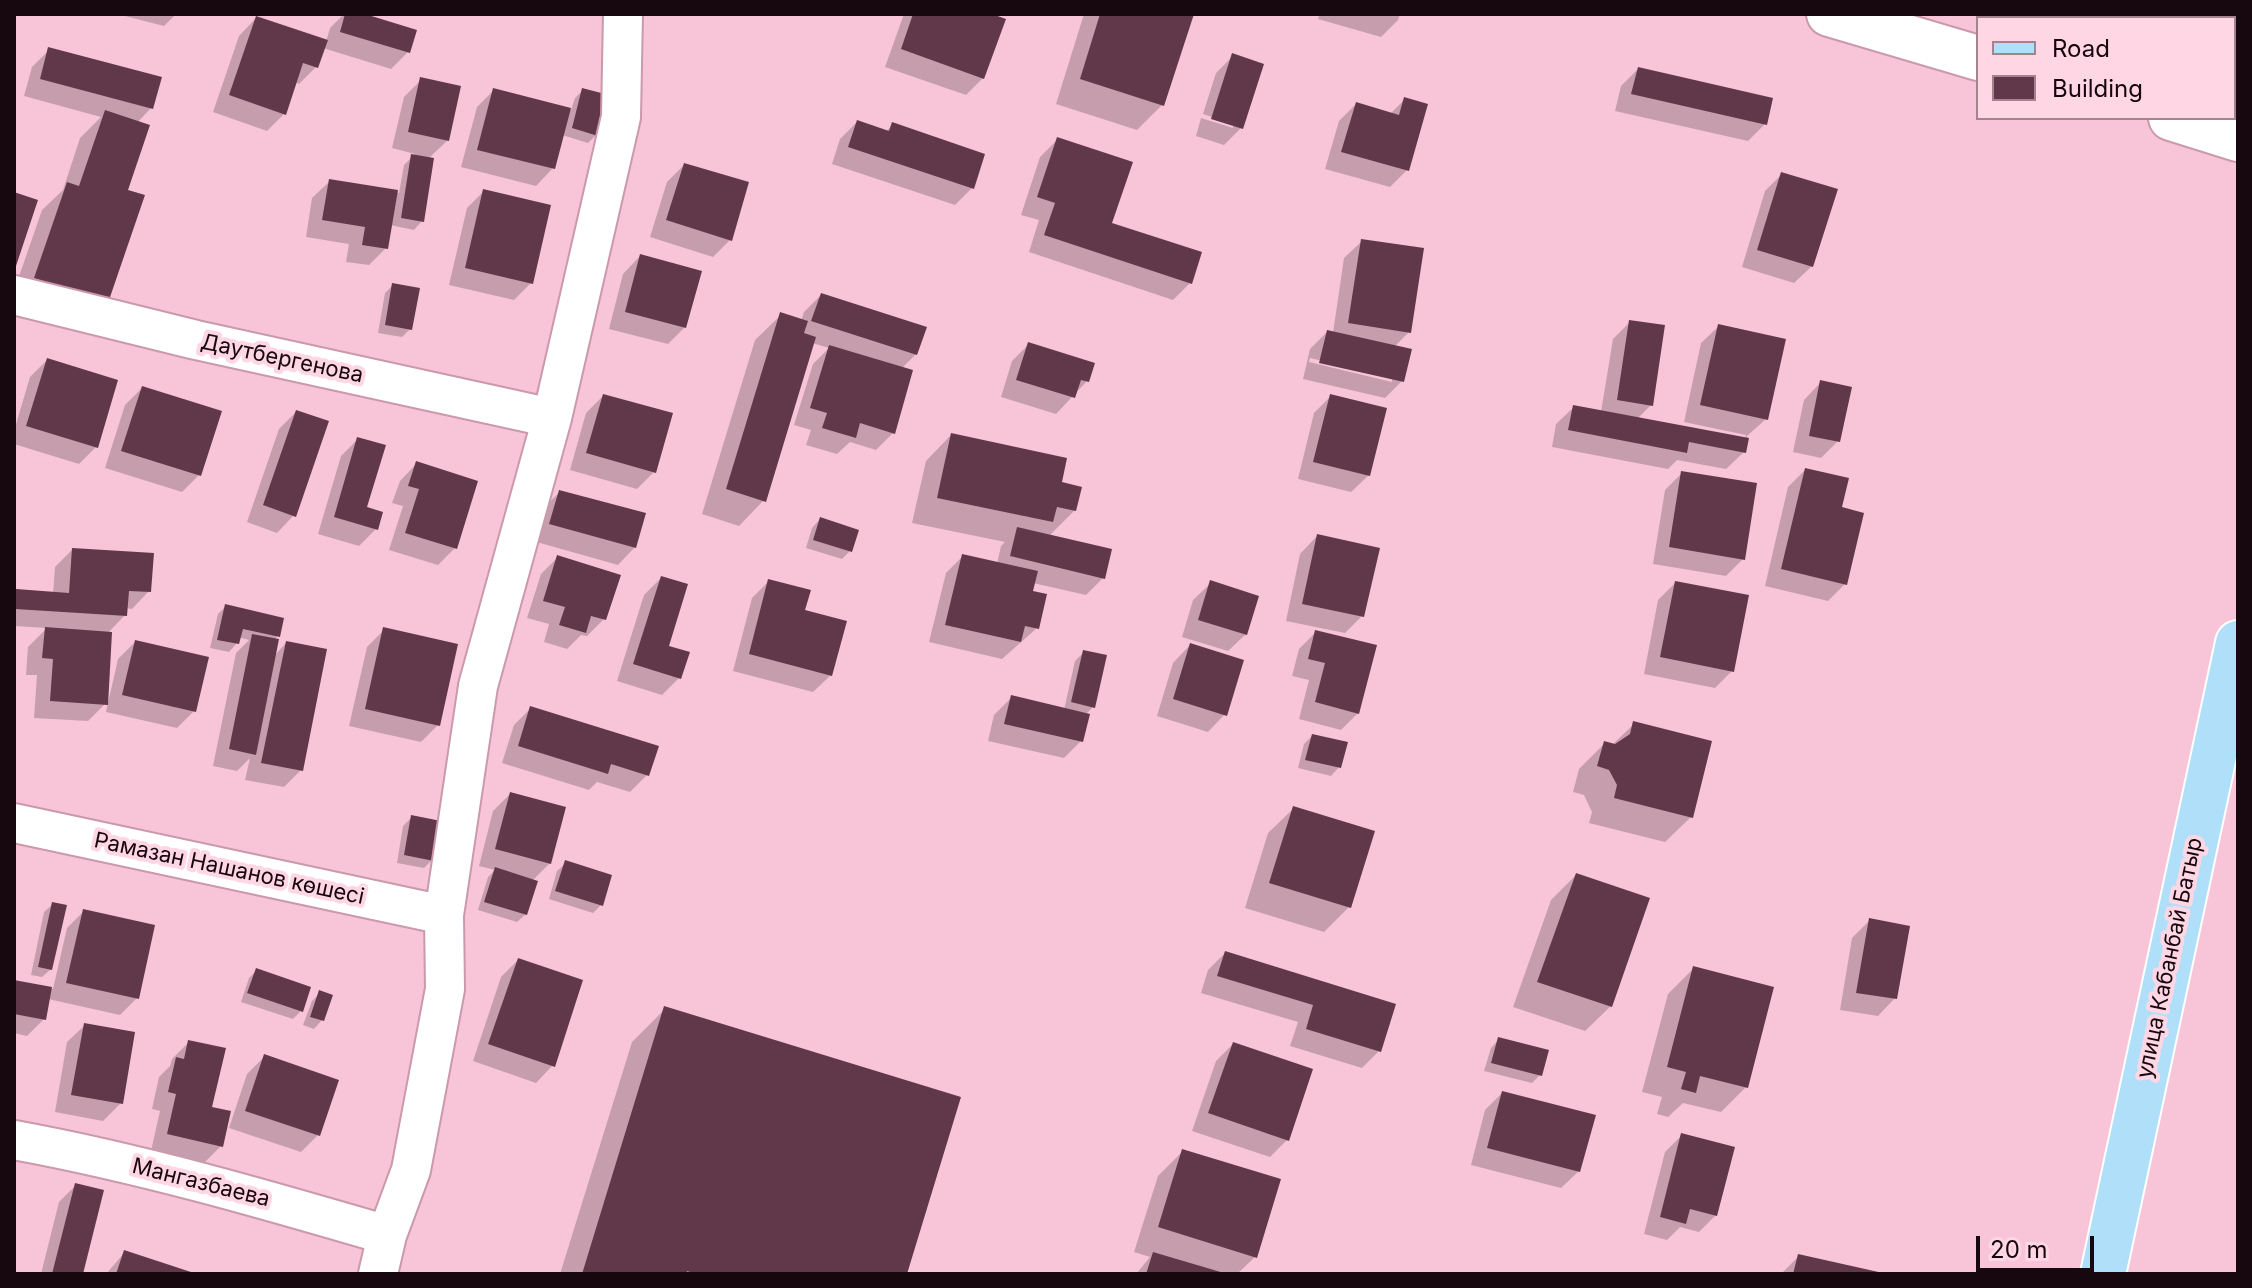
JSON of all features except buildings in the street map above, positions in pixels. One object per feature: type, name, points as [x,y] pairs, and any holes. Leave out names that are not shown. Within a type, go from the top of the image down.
[{"type":"main road","name":"улица Кабанбай Батыр","points":[[2103,1274],[2238,643]]},
{"type":"street","points":[[378,1274],[387,1235],[411,1170],[445,989],[444,915],[478,686],[552,418],[621,117],[623,14]]},
{"type":"street","points":[[1829,14],[1976,57]]},
{"type":"street","points":[[2177,120],[2238,139]]},
{"type":"street","name":"Даутбергенова","points":[[14,295],[196,340],[552,418]]},
{"type":"street","name":"Рамазан Нашанов көшесі","points":[[14,823],[444,915]]},
{"type":"street","name":"Мангазбаева","points":[[14,1140],[270,1200],[387,1235]]}]
